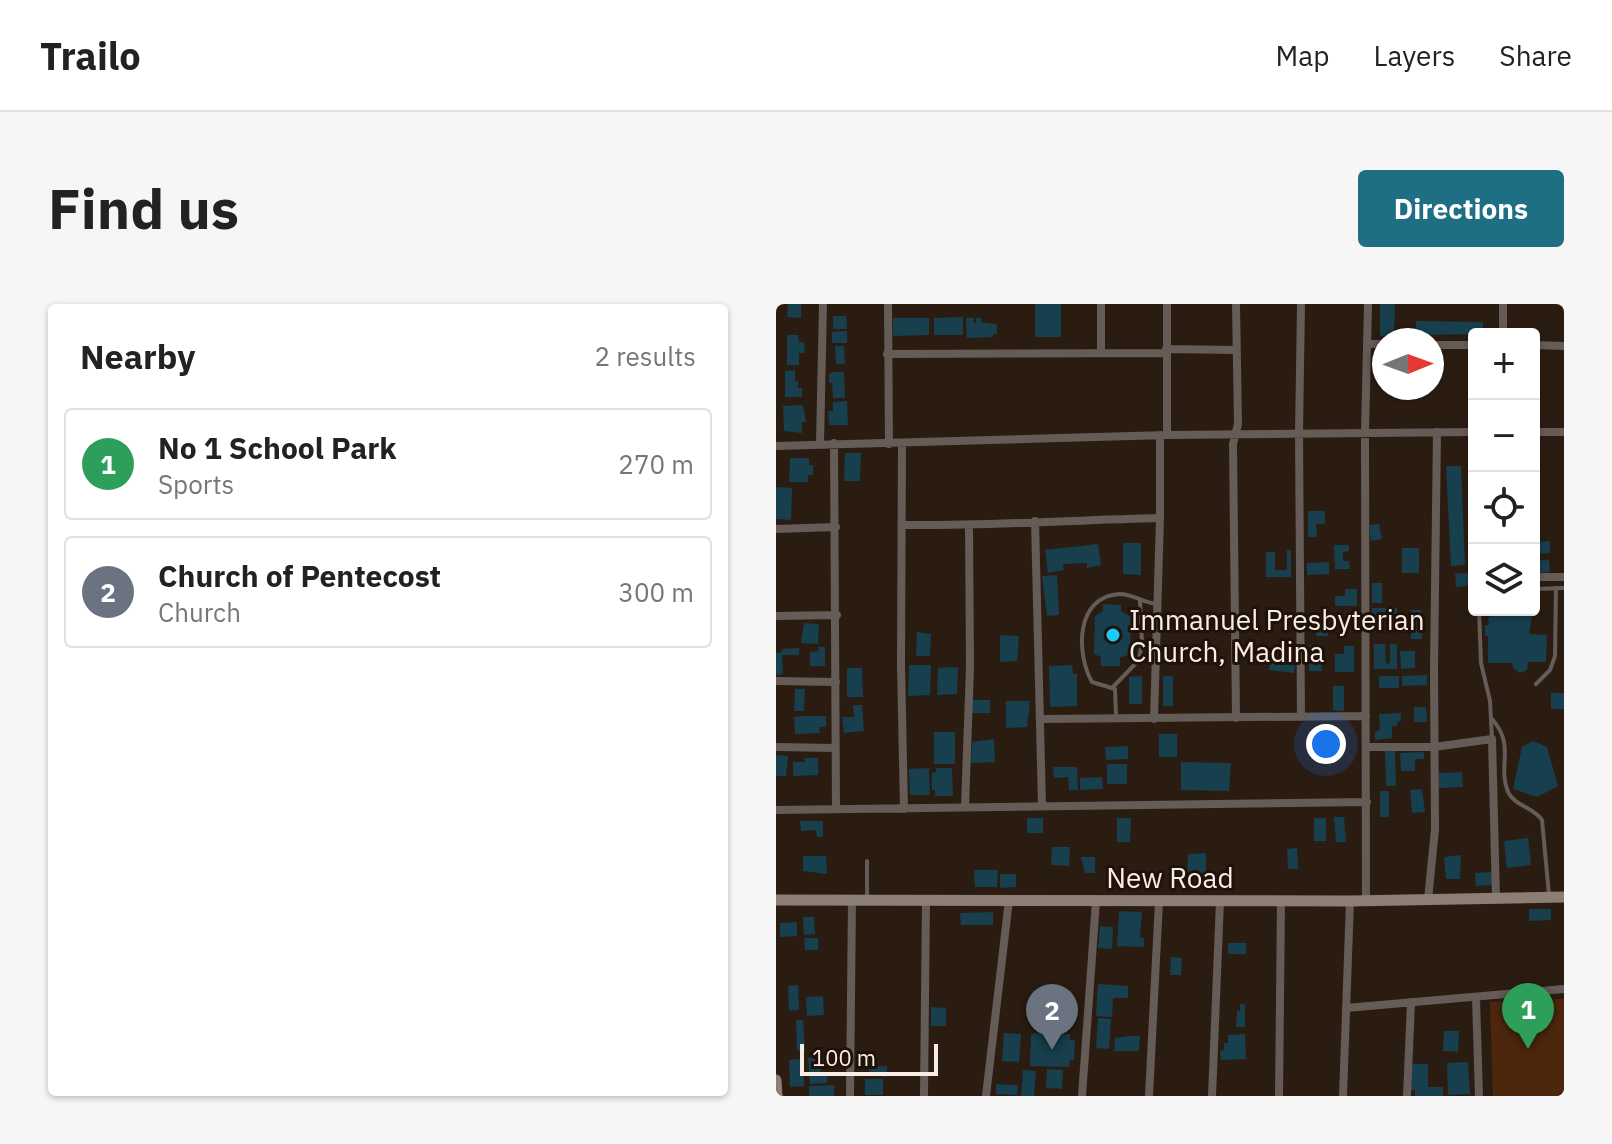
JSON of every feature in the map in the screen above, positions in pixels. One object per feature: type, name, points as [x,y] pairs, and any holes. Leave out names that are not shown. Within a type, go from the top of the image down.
[{"type":"street","points":[[820,443],[823,304]]},
{"type":"street","points":[[888,304],[889,444]]},
{"type":"street","points":[[1101,304],[1101,353]]},
{"type":"street","points":[[1154,719],[1167,304]]},
{"type":"street","points":[[1236,304],[1236,434],[1233,444],[1236,718]]},
{"type":"street","points":[[1301,304],[1301,717]]},
{"type":"street","points":[[1366,901],[1365,432],[1368,304]]},
{"type":"street","points":[[1503,304],[1503,328]]},
{"type":"street","points":[[1367,344],[1372,344]]},
{"type":"street","points":[[1444,345],[1468,345]]},
{"type":"street","points":[[1540,345],[1564,346]]},
{"type":"street","points":[[887,354],[1236,350]]},
{"type":"street","points":[[1428,900],[1435,829],[1437,432]]},
{"type":"street","points":[[776,446],[1164,435],[1468,432]]},
{"type":"street","points":[[1540,432],[1564,432]]},
{"type":"street","points":[[834,443],[836,809]]},
{"type":"street","points":[[902,444],[904,809]]},
{"type":"street","points":[[903,525],[969,526],[1160,518]]},
{"type":"street","points":[[1035,521],[1042,805]]},
{"type":"street","points":[[965,807],[970,667],[969,526]]},
{"type":"street","points":[[776,529],[836,527]]},
{"type":"street","points":[[1540,577],[1564,577]]},
{"type":"street","points":[[776,616],[837,615]]},
{"type":"street","points":[[776,681],[836,682]]},
{"type":"street","points":[[1041,719],[1366,716]]},
{"type":"street","points":[[1366,747],[1434,747],[1492,739],[1496,899]]},
{"type":"street","points":[[776,747],[835,748]]},
{"type":"street","points":[[776,810],[1367,802]]},
{"type":"street","name":"New Road","points":[[776,900],[1366,901],[1564,897]]},
{"type":"street","points":[[850,1096],[852,899]]},
{"type":"street","points":[[924,1096],[926,900]]},
{"type":"street","points":[[986,1096],[1009,900]]},
{"type":"street","points":[[1082,1096],[1096,901]]},
{"type":"street","points":[[1149,1096],[1159,901]]},
{"type":"street","points":[[1212,1096],[1220,901]]},
{"type":"street","points":[[1279,1096],[1281,901]]},
{"type":"street","points":[[1343,1096],[1350,901]]},
{"type":"street","points":[[1346,1008],[1564,989]]},
{"type":"street","points":[[1476,998],[1479,1096]]},
{"type":"street","points":[[1407,1096],[1411,1002]]},
{"type":"street","points":[[776,1080],[777,1096]]},
{"type":"lane","points":[[1536,684],[1550,670],[1555,656],[1556,588]]},
{"type":"lane","points":[[1540,589],[1564,588]]},
{"type":"lane","points":[[1116,719],[1116,691],[1089,678],[1082,646],[1086,615],[1092,607],[1121,594],[1157,604]]},
{"type":"lane","points":[[1113,687],[1139,660],[1142,642],[1140,601]]},
{"type":"lane","points":[[1479,616],[1481,663],[1492,719],[1492,739]]},
{"type":"lane","points":[[1492,719],[1505,736],[1506,785],[1510,796],[1542,820],[1549,898]]},
{"type":"lane","points":[[867,861],[867,900]]},
{"type":"shaded area","points":[[1564,999],[1564,1096],[1493,1096],[1490,1002]]},
{"type":"building","points":[[788,304],[801,304],[801,318],[787,317]]},
{"type":"building","points":[[1035,304],[1061,304],[1061,337],[1035,337]]},
{"type":"building","points":[[1380,304],[1395,304],[1394,328],[1380,328]]},
{"type":"building","points":[[833,316],[846,316],[847,329],[833,329]]},
{"type":"building","points":[[963,317],[963,335],[934,335],[934,318]]},
{"type":"building","points":[[893,318],[929,318],[929,335],[893,336]]},
{"type":"building","points":[[966,318],[974,318],[974,323],[976,318],[981,318],[981,322],[997,324],[997,334],[993,337],[967,338]]},
{"type":"building","points":[[1416,321],[1483,322],[1483,328],[1468,328],[1468,334],[1444,335],[1444,328],[1416,328]]},
{"type":"building","points":[[847,331],[847,343],[832,343],[832,332]]},
{"type":"building","points":[[787,335],[798,335],[799,342],[804,342],[805,353],[799,353],[799,365],[787,365]]},
{"type":"building","points":[[835,346],[844,346],[845,364],[836,364]]},
{"type":"building","points":[[795,370],[795,381],[798,381],[798,388],[802,388],[802,397],[785,397],[785,371]]},
{"type":"building","points":[[832,372],[844,372],[845,398],[833,398],[832,383],[829,383]]},
{"type":"building","points":[[847,401],[848,425],[829,425],[828,411],[833,411],[833,402]]},
{"type":"building","points":[[803,405],[806,422],[802,422],[802,433],[784,431],[783,406]]},
{"type":"building","points":[[845,453],[861,453],[860,481],[844,481]]},
{"type":"building","points":[[790,458],[809,458],[813,475],[808,475],[808,482],[789,482]]},
{"type":"building","points":[[1446,466],[1461,466],[1465,565],[1451,566]]},
{"type":"building","points":[[776,487],[792,488],[791,520],[776,519]]},
{"type":"building","points":[[1308,511],[1325,511],[1325,524],[1316,524],[1317,537],[1308,537]]},
{"type":"building","points":[[1379,524],[1382,539],[1371,541],[1369,525]]},
{"type":"building","points":[[1550,541],[1550,553],[1540,554],[1540,542]]},
{"type":"building","points":[[1123,543],[1141,543],[1141,575],[1123,574]]},
{"type":"building","points":[[1098,544],[1101,565],[1087,568],[1087,563],[1063,564],[1064,570],[1048,573],[1045,550]]},
{"type":"building","points":[[1334,545],[1349,545],[1349,551],[1343,552],[1343,561],[1349,561],[1350,569],[1335,569]]},
{"type":"building","points":[[1402,548],[1419,548],[1419,573],[1402,573]]},
{"type":"building","points":[[1287,550],[1291,550],[1291,577],[1266,577],[1266,552],[1275,552],[1275,570],[1287,570]]},
{"type":"building","points":[[1549,560],[1550,572],[1540,573],[1540,561]]},
{"type":"building","points":[[1329,562],[1329,574],[1307,575],[1307,563]]},
{"type":"building","points":[[1468,573],[1468,586],[1456,587],[1455,574]]},
{"type":"building","points":[[1057,575],[1059,615],[1047,616],[1042,576]]},
{"type":"building","points":[[1372,583],[1382,583],[1382,603],[1372,603]]},
{"type":"building","points":[[1345,589],[1357,589],[1357,606],[1335,606],[1335,596],[1345,596]]},
{"type":"building","name":"Immanuel Presbyterian Church, Madina","points":[[1103,604],[1121,605],[1121,611],[1131,617],[1130,654],[1120,658],[1120,666],[1101,666],[1101,657],[1094,654],[1095,616],[1103,611]]},
{"type":"building","points":[[1372,608],[1397,608],[1397,615],[1372,615]]},
{"type":"building","points":[[1411,610],[1421,610],[1422,639],[1411,639]]},
{"type":"building","points":[[1532,616],[1529,634],[1547,635],[1546,662],[1528,662],[1527,670],[1520,673],[1512,663],[1488,663],[1485,625],[1489,625],[1488,618]]},
{"type":"building","points":[[1316,618],[1328,618],[1328,636],[1316,636]]},
{"type":"building","points":[[804,623],[819,624],[818,644],[801,643]]},
{"type":"building","points":[[917,632],[931,634],[930,656],[916,656]]},
{"type":"building","points":[[1000,635],[1019,636],[1017,661],[1000,662]]},
{"type":"building","points":[[1321,644],[1322,671],[1309,671],[1309,645]]},
{"type":"building","points":[[1374,644],[1385,644],[1386,664],[1390,663],[1390,644],[1397,644],[1397,669],[1374,669]]},
{"type":"building","points":[[1344,646],[1354,646],[1354,672],[1335,672],[1335,654],[1344,654]]},
{"type":"building","points":[[818,647],[825,647],[825,666],[810,666],[810,652],[819,651]]},
{"type":"building","points":[[799,648],[799,655],[782,655],[783,674],[776,675],[776,653],[782,652],[782,649]]},
{"type":"building","points":[[1400,651],[1415,651],[1415,668],[1401,669]]},
{"type":"building","points":[[1270,662],[1295,665],[1294,673],[1269,670]]},
{"type":"building","points":[[909,665],[931,665],[930,695],[908,696]]},
{"type":"building","points":[[1072,665],[1073,674],[1077,674],[1077,706],[1050,707],[1049,666]]},
{"type":"building","points":[[958,667],[957,694],[937,695],[938,668]]},
{"type":"building","points":[[847,668],[862,668],[863,697],[847,697]]},
{"type":"building","points":[[1427,675],[1427,685],[1402,686],[1402,676]]},
{"type":"building","points":[[1142,676],[1142,704],[1129,704],[1129,677]]},
{"type":"building","points":[[1163,676],[1173,676],[1173,706],[1163,706]]},
{"type":"building","points":[[1379,676],[1399,676],[1399,688],[1379,688]]},
{"type":"building","points":[[1333,686],[1344,686],[1344,711],[1333,710]]},
{"type":"building","points":[[795,689],[805,689],[804,711],[794,711]]},
{"type":"building","points":[[1551,693],[1564,693],[1564,709],[1551,709]]},
{"type":"building","points":[[971,700],[990,700],[990,713],[971,713]]},
{"type":"building","points":[[1006,701],[1030,701],[1027,727],[1006,728]]},
{"type":"building","points":[[853,705],[862,705],[864,731],[844,733],[842,717],[854,717]]},
{"type":"building","points":[[1414,707],[1426,707],[1427,722],[1414,722]]},
{"type":"building","points":[[1401,713],[1401,721],[1397,722],[1397,726],[1392,726],[1392,738],[1375,740],[1375,732],[1380,730],[1379,714]]},
{"type":"building","points":[[826,716],[826,727],[819,727],[820,733],[795,734],[794,717]]},
{"type":"building","points":[[934,732],[955,732],[955,764],[934,764]]},
{"type":"building","points":[[1159,734],[1177,734],[1177,757],[1159,757]]},
{"type":"building","points":[[994,739],[995,762],[971,763],[972,742]]},
{"type":"building","points":[[1533,741],[1547,747],[1558,786],[1537,797],[1513,789],[1522,747]]},
{"type":"building","points":[[1128,746],[1128,759],[1106,760],[1105,747]]},
{"type":"building","points":[[1385,751],[1395,751],[1396,786],[1386,786]]},
{"type":"building","points":[[1424,752],[1424,759],[1416,759],[1415,771],[1401,771],[1400,753]]},
{"type":"building","points":[[776,755],[788,756],[786,776],[776,776]]},
{"type":"building","points":[[804,758],[818,758],[818,775],[793,776],[793,762],[805,762]]},
{"type":"building","points":[[1181,762],[1231,763],[1229,791],[1181,790]]},
{"type":"building","points":[[1107,764],[1127,764],[1127,784],[1107,784]]},
{"type":"building","points":[[1053,767],[1077,767],[1078,790],[1069,790],[1068,777],[1054,778]]},
{"type":"building","points":[[929,768],[930,795],[910,795],[909,769]]},
{"type":"building","points":[[936,768],[952,768],[953,796],[935,796],[932,773],[936,772]]},
{"type":"building","points":[[1462,772],[1463,787],[1439,788],[1439,773]]},
{"type":"building","points":[[1102,777],[1103,789],[1080,790],[1080,778]]},
{"type":"building","points":[[1422,789],[1425,812],[1412,813],[1410,790]]},
{"type":"building","points":[[1380,791],[1389,791],[1389,817],[1380,817]]},
{"type":"building","points":[[1334,817],[1344,817],[1346,842],[1336,842]]},
{"type":"building","points":[[1027,818],[1043,818],[1043,833],[1027,833]]},
{"type":"building","points":[[1117,818],[1131,818],[1130,842],[1117,842]]},
{"type":"building","points":[[1314,818],[1326,818],[1326,841],[1314,841]]},
{"type":"building","points":[[800,821],[823,821],[823,837],[817,837],[816,830],[801,831]]},
{"type":"building","points":[[1528,838],[1531,865],[1507,868],[1504,841]]},
{"type":"building","points":[[1052,847],[1070,847],[1069,866],[1051,865]]},
{"type":"building","points":[[1297,848],[1298,869],[1288,869],[1287,849]]},
{"type":"building","points":[[1206,853],[1206,879],[1187,878],[1188,854]]},
{"type":"building","points":[[1461,855],[1460,879],[1446,879],[1444,857]]},
{"type":"building","points":[[803,856],[826,856],[827,874],[803,871]]},
{"type":"building","points":[[1081,857],[1095,857],[1095,873],[1085,873]]},
{"type":"building","points":[[974,870],[998,870],[997,887],[975,887]]},
{"type":"building","points":[[1492,872],[1493,885],[1476,886],[1475,873]]},
{"type":"building","points":[[1000,874],[1016,874],[1016,887],[1000,888]]},
{"type":"building","points":[[1529,909],[1551,909],[1551,920],[1529,921]]},
{"type":"building","points":[[1119,911],[1142,912],[1140,937],[1144,938],[1144,947],[1117,946]]},
{"type":"building","points":[[993,912],[993,925],[961,925],[960,913]]},
{"type":"building","points":[[803,917],[814,917],[815,934],[804,935]]},
{"type":"building","points":[[797,922],[797,936],[780,937],[780,923]]},
{"type":"building","points":[[1100,926],[1113,927],[1112,949],[1098,948]]},
{"type":"building","points":[[804,938],[818,938],[818,950],[805,950]]},
{"type":"building","points":[[1228,943],[1246,943],[1246,954],[1228,954]]},
{"type":"building","points":[[1171,957],[1182,958],[1181,975],[1170,975]]},
{"type":"building","points":[[1098,984],[1128,986],[1128,998],[1113,998],[1112,1017],[1096,1016]]},
{"type":"building","points":[[798,985],[799,1010],[789,1011],[788,986]]},
{"type":"building","points":[[823,996],[824,1015],[807,1016],[806,997]]},
{"type":"building","points":[[1240,1004],[1245,1004],[1245,1027],[1236,1027]]},
{"type":"building","points":[[931,1007],[946,1008],[946,1026],[931,1026]]},
{"type":"building","points":[[1098,1018],[1111,1019],[1109,1049],[1096,1048]]},
{"type":"building","points":[[796,1020],[803,1020],[805,1050],[797,1051]]},
{"type":"building","points":[[1444,1031],[1459,1031],[1458,1052],[1443,1051]]},
{"type":"building","points":[[1004,1033],[1021,1034],[1019,1062],[1002,1061]]},
{"type":"building","points":[[1031,1033],[1070,1034],[1070,1040],[1075,1040],[1074,1060],[1070,1060],[1069,1067],[1030,1066]]},
{"type":"building","points":[[1245,1034],[1246,1059],[1221,1060],[1220,1051],[1224,1050],[1224,1043],[1228,1043],[1228,1035]]},
{"type":"building","points":[[1140,1036],[1139,1051],[1114,1051],[1115,1038]]},
{"type":"building","points":[[826,1057],[826,1064],[820,1065],[821,1076],[827,1076],[827,1083],[810,1084],[808,1058]]},
{"type":"building","points":[[803,1059],[804,1086],[790,1087],[789,1060]]},
{"type":"building","points":[[1468,1062],[1470,1094],[1448,1095],[1447,1063]]},
{"type":"building","points":[[1412,1064],[1428,1064],[1428,1087],[1443,1087],[1443,1096],[1415,1096],[1415,1090],[1411,1090]]},
{"type":"building","points":[[887,1066],[887,1077],[869,1075],[869,1067]]},
{"type":"building","points":[[1047,1069],[1063,1070],[1062,1089],[1046,1088]]},
{"type":"building","points":[[1023,1070],[1036,1071],[1034,1096],[1021,1096]]},
{"type":"building","points":[[865,1079],[883,1079],[883,1095],[865,1095]]},
{"type":"building","points":[[996,1084],[1018,1085],[1017,1095],[996,1094]]},
{"type":"building","points":[[834,1085],[834,1096],[809,1096],[809,1086]]},
{"type":"place","name":"Immanuel Presbyterian Church, Madina","points":[[1113,635]]},
{"type":"place","name":"No 1 School Park","points":[[1528,1049]]},
{"type":"place","name":"Church of Pentecost","points":[[1052,1050]]}]
